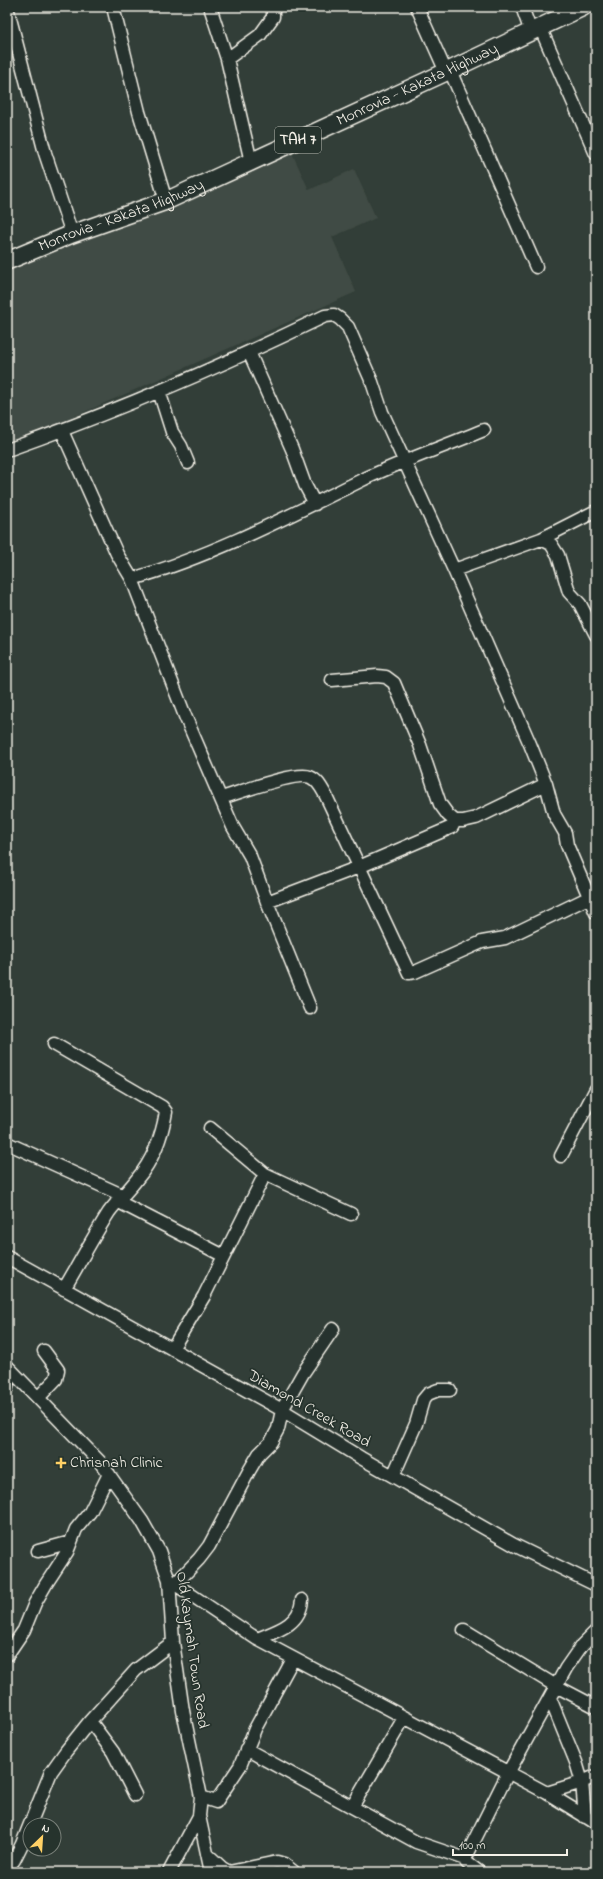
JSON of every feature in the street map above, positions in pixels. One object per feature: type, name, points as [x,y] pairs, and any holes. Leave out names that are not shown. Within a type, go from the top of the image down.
[{"type":"highway","name":"Monrovia - Kakata Highway","points":[[7,261],[72,234],[166,201],[583,7]]},
{"type":"street","points":[[7,7],[45,153],[72,234]]},
{"type":"street","points":[[113,7],[139,112],[166,201]]},
{"type":"street","points":[[210,7],[227,59],[251,162]]},
{"type":"street","points":[[227,59],[260,35],[273,17],[273,7]]},
{"type":"street","points":[[417,7],[446,72],[452,75],[536,267]]},
{"type":"street","points":[[522,7],[535,30],[596,154]]},
{"type":"street","points":[[7,449],[10,450],[62,431],[249,352],[325,316],[334,315],[340,319],[348,327],[372,382],[382,412],[454,570],[530,744],[546,784],[554,814],[565,833],[568,845],[596,912]]},
{"type":"street","points":[[249,352],[292,450],[305,485],[315,504]]},
{"type":"street","points":[[159,390],[172,432],[181,446],[188,463]]},
{"type":"street","points":[[132,580],[222,546],[315,504],[362,480],[484,430]]},
{"type":"street","points":[[62,431],[117,554],[132,580],[232,827],[250,856],[310,1008]]},
{"type":"street","points":[[454,570],[541,539],[596,511]]},
{"type":"street","points":[[541,539],[551,544],[558,555],[569,592],[580,604],[596,635]]},
{"type":"street","points":[[332,680],[377,676],[386,677],[394,683],[420,745],[440,804],[448,815],[455,821],[476,818],[546,784]]},
{"type":"street","points":[[221,798],[292,777],[309,776],[317,781],[326,796],[409,973],[421,970],[482,942],[505,938],[590,897]]},
{"type":"street","points":[[267,902],[359,867],[452,827],[455,821]]},
{"type":"street","points":[[54,1044],[162,1107],[166,1112],[160,1139],[149,1163],[136,1181],[120,1198],[64,1289]]},
{"type":"street","points":[[561,1156],[596,1089]]},
{"type":"street","points":[[210,1128],[265,1174],[350,1214]]},
{"type":"street","points":[[7,1143],[120,1198],[224,1256]]},
{"type":"street","points":[[172,1349],[204,1296],[265,1174]]},
{"type":"street","name":"Diamond Creek Road","points":[[7,1257],[282,1410],[393,1476],[514,1545],[596,1585]]},
{"type":"street","points":[[333,1329],[302,1373],[282,1410],[278,1429],[271,1442],[259,1454],[249,1470],[209,1546],[199,1559],[172,1582],[257,1639],[547,1793],[596,1823]]},
{"type":"street","points":[[38,1398],[56,1379],[58,1370],[44,1351]]},
{"type":"street","points":[[7,1388],[8,1367]]},
{"type":"street","name":"Old Kaymah Town Road","points":[[8,1367],[100,1462],[142,1521],[159,1551],[172,1582],[173,1642],[183,1711],[201,1797],[199,1816],[211,1872]]},
{"type":"street","points":[[393,1476],[416,1424],[423,1400],[428,1394],[438,1390],[450,1390]]},
{"type":"street","points":[[7,1655],[24,1630],[35,1603],[67,1552],[76,1529],[90,1512],[109,1474]]},
{"type":"street","points":[[38,1551],[71,1542]]},
{"type":"street","points":[[257,1639],[289,1625],[299,1612],[302,1600]]},
{"type":"street","points":[[464,1630],[556,1686],[596,1707]]},
{"type":"street","points":[[479,1872],[468,1865],[466,1859],[508,1772],[566,1668],[582,1645],[596,1631]]},
{"type":"street","points":[[7,1869],[14,1860],[22,1844],[51,1772],[90,1721],[136,1670],[173,1642]]},
{"type":"street","points":[[201,1797],[216,1802],[240,1766],[246,1749],[293,1659]]},
{"type":"street","points":[[550,1698],[574,1756],[582,1782],[585,1817]]},
{"type":"street","points":[[352,1807],[404,1718]]},
{"type":"street","points":[[90,1721],[113,1752],[135,1795]]},
{"type":"street","points":[[246,1749],[416,1842],[466,1859]]},
{"type":"street","points":[[547,1793],[596,1776]]},
{"type":"street","points":[[169,1872],[199,1816]]},
{"type":"street","points":[[207,1854],[222,1868],[229,1872],[278,1862],[284,1864],[294,1872]]},
{"type":"shaded area","points":[[287,142],[309,190],[354,169],[376,218],[332,237],[356,292],[12,444],[7,434],[7,266]]},
{"type":"place","name":"Chrisnah Clinic","points":[[61,1463]]}]
